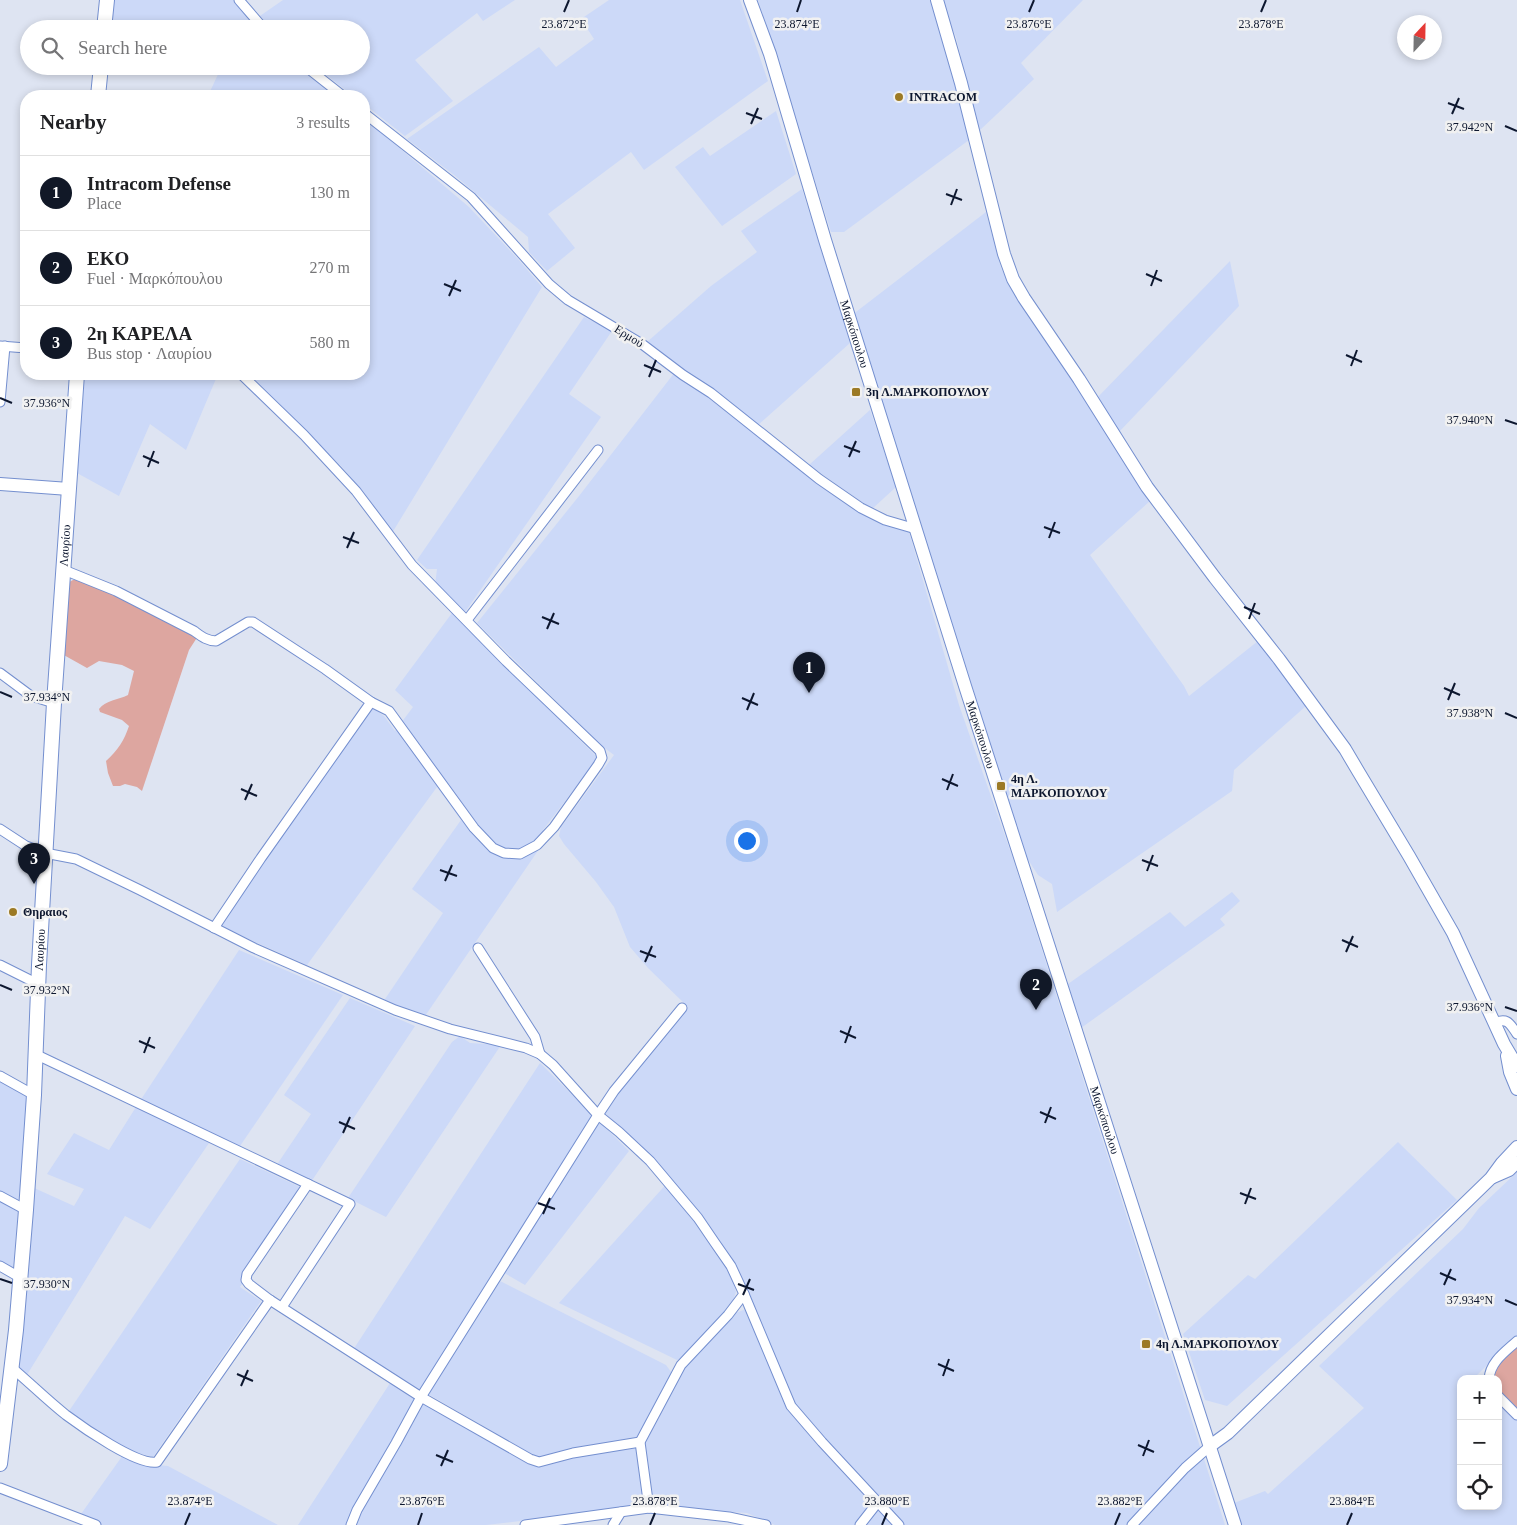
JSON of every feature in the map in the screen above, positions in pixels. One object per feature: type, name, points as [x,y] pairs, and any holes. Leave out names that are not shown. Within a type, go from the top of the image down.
[{"type":"main road","points":[[105,20],[106,0]]},
{"type":"main road","points":[[99,90],[100,75]]},
{"type":"main road","name":"Λαυρίου","points":[[0,1464],[21,1278],[26,1210],[34,1095],[38,984],[54,703],[77,380]]},
{"type":"street","points":[[239,0],[256,20]]},
{"type":"street","name":"Μαρκόπουλου","points":[[750,0],[770,54],[825,240],[965,686],[1235,1525]]},
{"type":"street","points":[[936,0],[967,108],[1004,254],[1013,279],[1147,487],[1279,659],[1345,750],[1453,933],[1504,1044],[1517,1066]]},
{"type":"street","points":[[317,75],[335,90]]},
{"type":"street","name":"Ερμού","points":[[370,118],[471,197],[549,284],[568,300],[642,344],[683,375],[711,393],[820,479],[861,508],[885,520],[916,529]]},
{"type":"street","points":[[0,402],[2,346],[20,348]]},
{"type":"street","points":[[64,570],[116,591],[194,631],[201,637],[212,641],[216,641],[248,622],[252,622],[371,702],[389,711],[474,828],[493,848],[504,853],[520,854],[536,845],[554,827],[598,765],[602,758],[600,751],[506,661],[412,565],[356,491],[304,435],[247,380]]},
{"type":"street","points":[[467,620],[598,450]]},
{"type":"street","points":[[0,484],[69,489]]},
{"type":"street","points":[[0,673],[31,696],[54,703]]},
{"type":"street","points":[[214,928],[266,850],[371,702]]},
{"type":"street","points":[[0,829],[26,846],[45,853],[76,859],[254,948],[395,1010],[450,1029],[526,1048],[540,1054],[553,1065],[598,1115],[650,1162],[698,1218],[731,1266],[791,1406],[900,1525]]},
{"type":"street","points":[[478,948],[535,1037],[540,1054]]},
{"type":"street","points":[[0,965],[38,984]]},
{"type":"street","points":[[351,1525],[357,1510],[421,1397],[598,1115],[614,1091],[682,1008]]},
{"type":"street","points":[[1494,1023],[1505,1020],[1517,1034]]},
{"type":"street","points":[[1504,1044],[1510,1072],[1517,1089]]},
{"type":"street","points":[[35,1054],[350,1204],[282,1307]]},
{"type":"street","points":[[0,1076],[34,1095]]},
{"type":"street","points":[[1132,1525],[1185,1468],[1228,1433],[1491,1178],[1517,1147]]},
{"type":"street","points":[[1491,1178],[1509,1170],[1517,1162]]},
{"type":"street","points":[[308,1184],[246,1274],[246,1280],[249,1284],[270,1300],[421,1397],[530,1460],[540,1462],[573,1453],[640,1442]]},
{"type":"street","points":[[0,1196],[26,1210]]},
{"type":"street","points":[[0,1266],[21,1278]]},
{"type":"street","points":[[649,1508],[640,1442],[682,1365],[728,1315],[744,1294]]},
{"type":"street","points":[[11,1367],[67,1415],[125,1454],[152,1463],[157,1462],[270,1300]]},
{"type":"street","points":[[1489,1375],[1490,1368],[1495,1361],[1517,1341]]},
{"type":"street","points":[[1502,1400],[1517,1415]]},
{"type":"street","points":[[0,1488],[96,1525]]},
{"type":"street","points":[[860,1525],[878,1502]]},
{"type":"street","points":[[531,1525],[649,1508],[729,1516],[766,1525]]},
{"type":"street","points":[[612,1525],[621,1512]]},
{"type":"shaded area","points":[[111,0],[234,0],[251,20],[109,20]]},
{"type":"shaded area","points":[[283,0],[515,0],[483,21],[477,13],[415,60],[453,101],[405,136],[370,109],[370,90],[345,90],[326,75],[370,75],[370,20],[259,20],[257,18]]},
{"type":"shaded area","points":[[609,0],[740,0],[768,81],[644,170],[631,152],[548,214],[575,248],[547,271],[529,252],[528,237],[454,175],[407,139],[539,47],[556,67],[594,39],[581,19]]},
{"type":"shaded area","points":[[758,0],[931,0],[956,84],[969,140],[844,232],[831,232]]},
{"type":"shaded area","points":[[939,0],[1083,0],[1021,63],[1034,79],[979,131],[956,37]]},
{"type":"shaded area","points":[[218,75],[312,75],[330,90],[211,90]]},
{"type":"shaded area","points":[[776,111],[796,174],[722,226],[675,167],[703,147],[710,156]]},
{"type":"shaded area","points":[[370,123],[469,207],[542,287],[392,533],[365,494],[342,467],[252,380],[370,380]]},
{"type":"shaded area","points":[[802,189],[850,343],[758,425],[647,342],[711,286],[757,252],[741,231]]},
{"type":"shaded area","points":[[986,212],[1001,268],[1015,295],[1061,359],[1150,501],[1090,555],[1184,686],[1189,696],[1258,641],[1306,706],[1234,770],[1232,791],[1057,912],[1052,884],[1038,875],[1025,855],[852,315]]},
{"type":"shaded area","points":[[1230,261],[1239,306],[1118,433],[1097,398]]},
{"type":"shaded area","points":[[584,317],[612,331],[569,394],[601,417],[465,612],[435,585],[437,569],[427,569],[417,560]]},
{"type":"shaded area","points":[[675,372],[819,484],[855,509],[909,532],[959,705],[1012,856],[1225,1525],[775,1525],[747,1513],[650,1506],[642,1442],[684,1365],[733,1314],[746,1309],[753,1325],[760,1318],[740,1278],[733,1282],[736,1292],[732,1303],[682,1359],[677,1360],[559,1303],[670,1180],[648,1153],[603,1111],[688,1007],[648,968],[630,947],[614,907],[559,836],[561,827],[614,755],[602,746],[477,623]]},
{"type":"shaded area","points":[[85,380],[215,380],[186,450],[150,424],[119,496],[77,473]]},
{"type":"shaded area","points":[[870,410],[896,487],[872,509],[809,465]]},
{"type":"shaded area","points":[[73,580],[84,580],[198,636],[189,650],[142,791],[137,787],[125,784],[113,786],[106,761],[120,745],[129,726],[122,720],[100,712],[99,709],[109,702],[128,695],[134,671],[122,665],[99,661],[87,668],[62,654],[64,585]]},
{"type":"shaded area","points":[[452,613],[598,758],[543,830],[548,836],[423,1019],[383,1002],[443,913],[412,889],[461,820],[437,787],[307,965],[217,925],[373,708],[384,716],[395,731],[413,707],[395,690]]},
{"type":"shaded area","points":[[1232,892],[1240,901],[1220,919],[1225,925],[1081,1028],[1068,984],[1170,912],[1185,927]]},
{"type":"shaded area","points":[[239,950],[343,995],[240,1146],[233,1146],[140,1101]]},
{"type":"shaded area","points":[[350,998],[415,1026],[311,1182],[276,1166],[311,1114],[284,1095]]},
{"type":"shaded area","points":[[460,1036],[470,1043],[501,1045],[386,1217],[348,1198],[452,1042]]},
{"type":"shaded area","points":[[540,1063],[629,1151],[525,1285],[499,1270],[422,1392],[353,1350]]},
{"type":"shaded area","points":[[0,1078],[28,1095],[13,1269],[0,1261]]},
{"type":"shaded area","points":[[136,1107],[209,1143],[150,1229],[125,1216],[25,1378],[18,1371],[32,1187],[74,1206],[84,1189],[47,1174],[74,1133],[109,1150]]},
{"type":"shaded area","points":[[1398,1142],[1457,1200],[1227,1406],[1205,1400],[1183,1334],[1248,1275],[1255,1279]]},
{"type":"shaded area","points":[[240,1159],[304,1189],[240,1287],[261,1301],[153,1457],[127,1450],[69,1411]]},
{"type":"shaded area","points":[[1517,1172],[1517,1336],[1477,1375],[1457,1375],[1457,1510],[1502,1510],[1502,1404],[1517,1418],[1517,1525],[1241,1525],[1234,1503],[1265,1491],[1268,1494],[1364,1408],[1319,1366],[1463,1229],[1479,1208]]},
{"type":"shaded area","points":[[498,1280],[666,1365],[674,1376],[635,1441],[540,1459],[428,1394]]},
{"type":"shaded area","points":[[1517,1346],[1517,1411],[1502,1397],[1502,1375],[1492,1375],[1493,1368]]},
{"type":"shaded area","points":[[392,1380],[530,1461],[562,1459],[639,1445],[646,1506],[486,1525],[298,1525]]},
{"type":"shaded area","points":[[123,1455],[157,1465],[168,1466],[278,1525],[96,1525],[97,1522],[81,1514]]},
{"type":"place","name":"INTRACOM","points":[[899,97]]},
{"type":"place","name":"3η Λ.ΜΑΡΚΟΠΟΥΛΟΥ","points":[[856,392]]},
{"type":"place","name":"Intracom Defense","points":[[809,693]]},
{"type":"place","name":"4η Λ. ΜΑΡΚΟΠΟΥΛΟΥ","points":[[1001,786]]},
{"type":"place","name":"2η ΚΑΡΕΛΑ","points":[[34,884]]},
{"type":"place","name":"Θηραιος","points":[[13,912]]},
{"type":"place","name":"EKO","points":[[1036,1010]]},
{"type":"place","name":"4η Λ.ΜΑΡΚΟΠΟΥΛΟΥ","points":[[1146,1344]]}]
